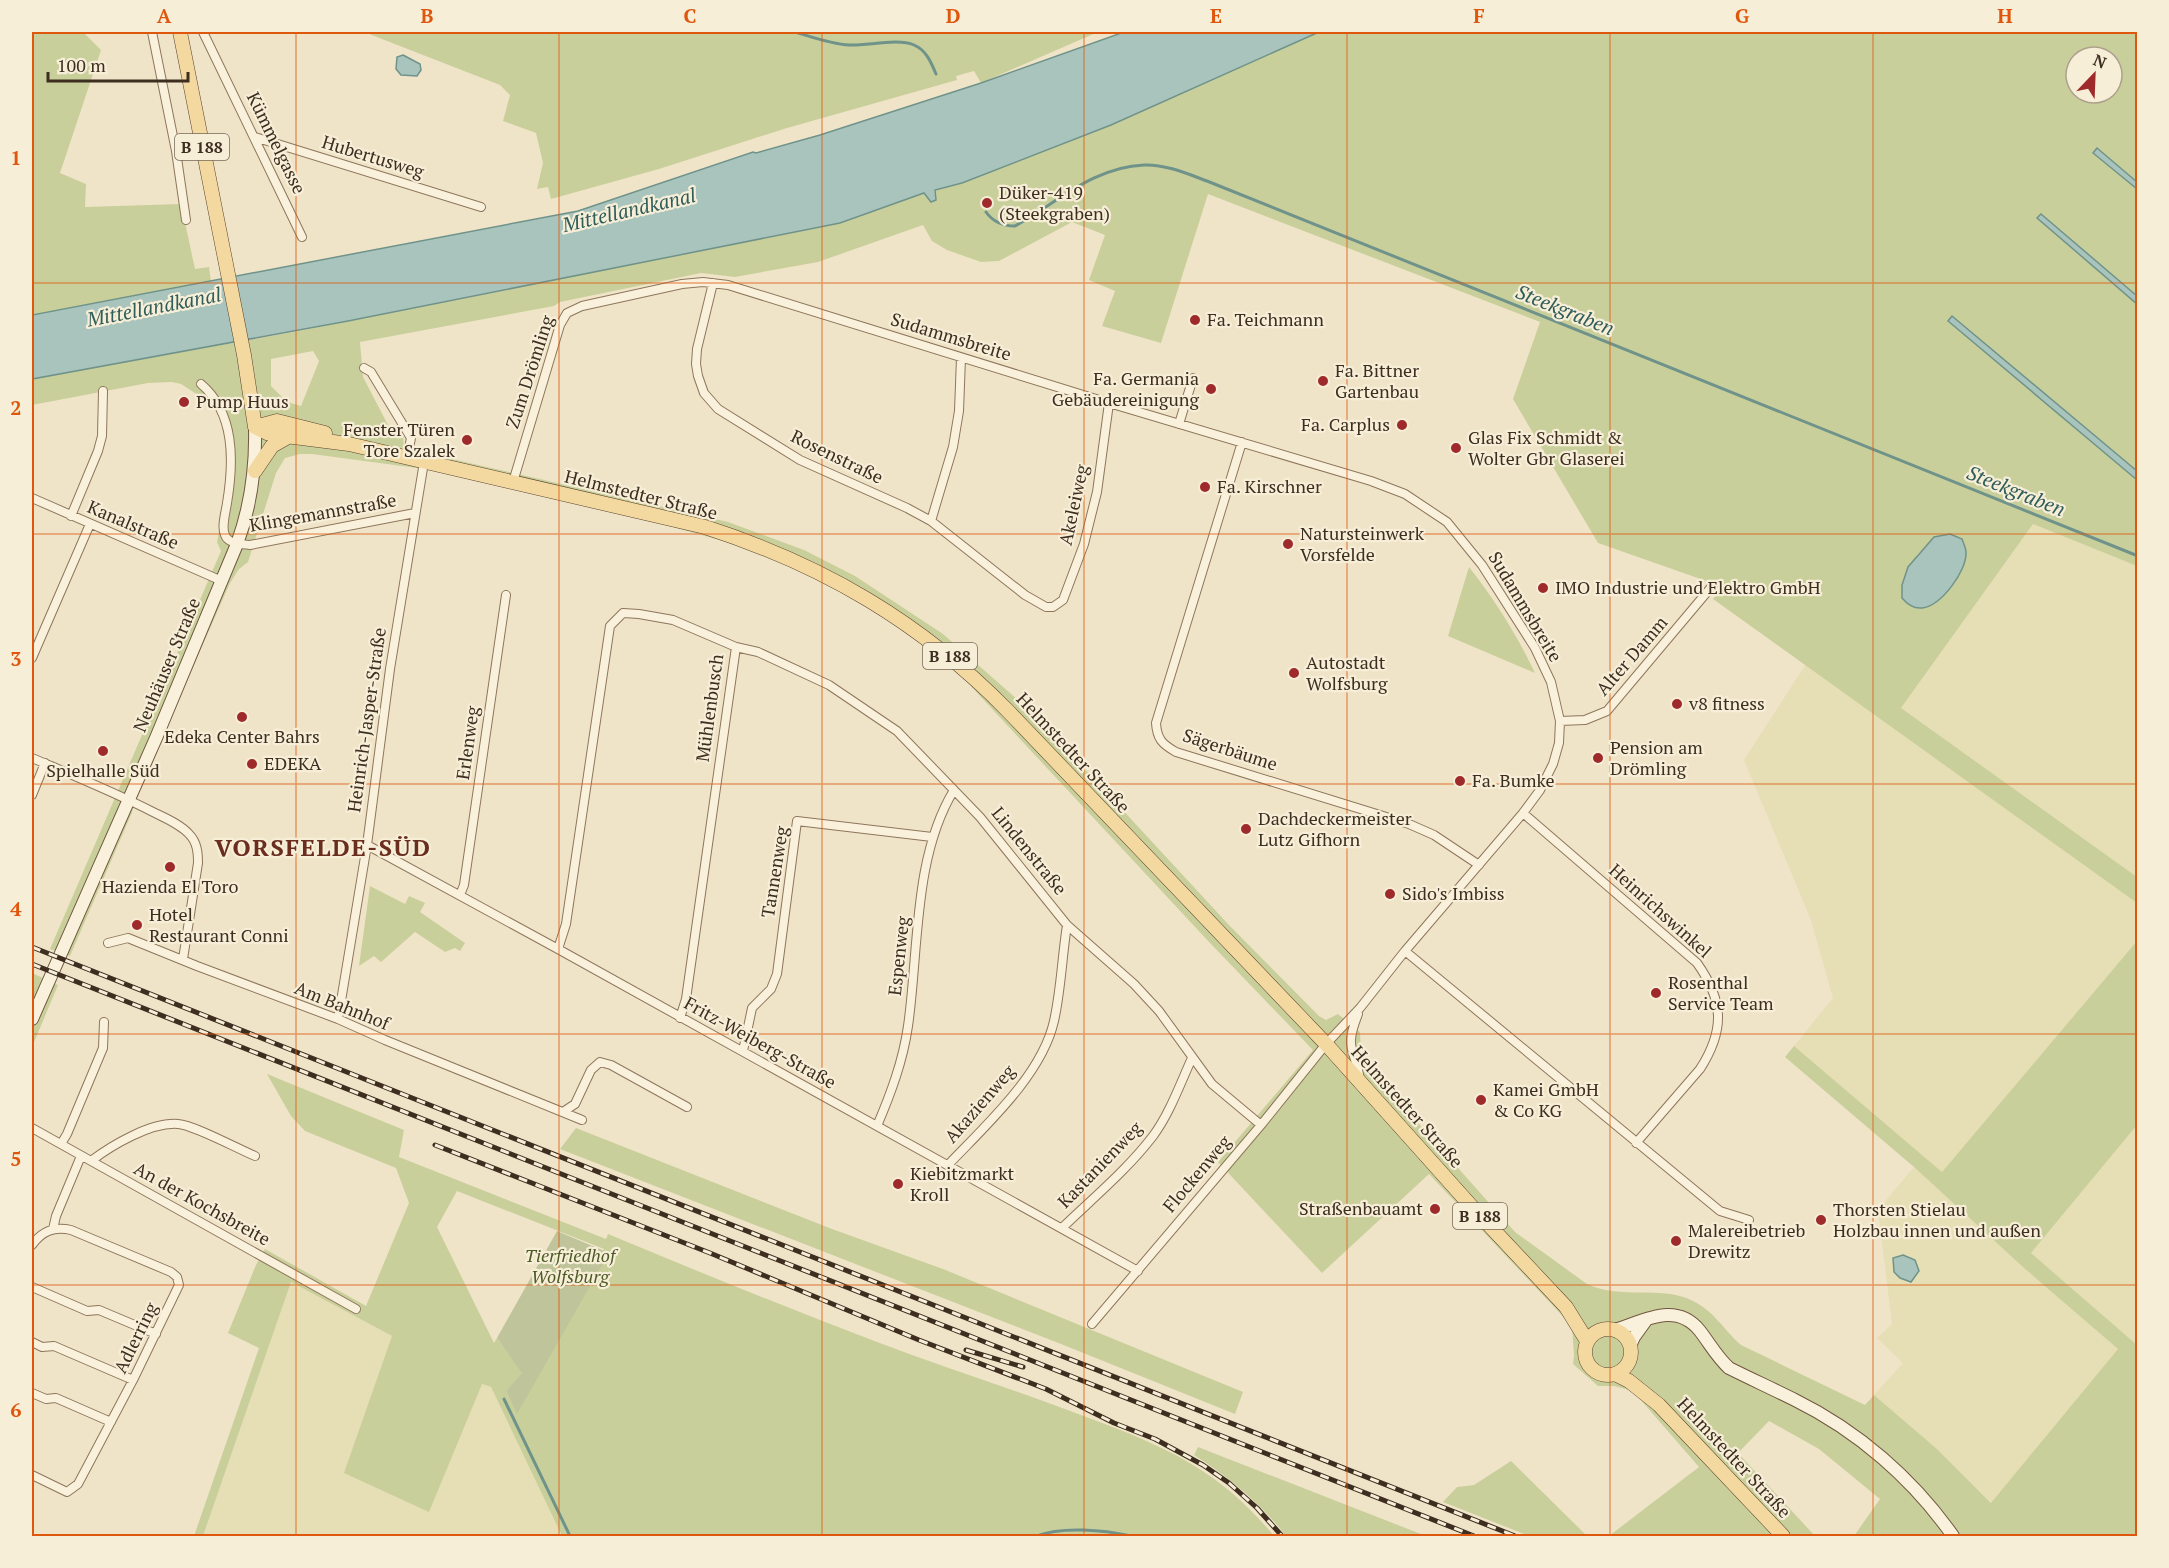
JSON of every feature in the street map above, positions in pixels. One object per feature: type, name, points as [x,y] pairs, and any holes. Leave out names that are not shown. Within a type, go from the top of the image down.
[{"type":"main road","name":"B 188","points":[[180,32],[244,355],[255,427]]},
{"type":"main road","name":"B 188","points":[[250,393],[261,409],[277,421]]},
{"type":"main road","name":"Helmstedter Straße","points":[[255,427],[277,421],[329,434],[349,444]]},
{"type":"main road","name":"Helmstedter Straße","points":[[255,427],[267,433],[349,444],[684,522],[728,535],[815,569],[894,615],[944,651],[988,690],[1326,1044],[1472,1207],[1566,1307],[1587,1341]]},
{"type":"main road","name":"Neuhäuser Straße","points":[[32,1019],[156,738],[237,543],[247,512],[255,471],[255,427]]},
{"type":"main road","points":[[255,471],[272,446],[290,436]]},
{"type":"main road","name":"Helmstedter Straße","points":[[1566,1307],[1586,1321],[1609,1329]]},
{"type":"main road","points":[[1648,1318],[1634,1337],[1630,1346],[1629,1361],[1622,1370],[1615,1374],[1602,1374],[1591,1367],[1585,1355],[1587,1341],[1591,1336],[1648,1318],[1667,1315],[1686,1319],[1699,1330],[1720,1360],[1729,1368],[1795,1400],[1856,1438],[1894,1468],[1922,1496],[1953,1536]]},
{"type":"main road","points":[[1609,1329],[1625,1336],[1630,1346]]},
{"type":"main road","name":"Helmstedter Straße","points":[[1629,1361],[1659,1405]]},
{"type":"main road","name":"Helmstedter Straße","points":[[1615,1374],[1629,1381],[1659,1405],[1783,1536]]},
{"type":"street","points":[[152,32],[176,151],[186,220]]},
{"type":"street","name":"Kümmelgasse","points":[[203,32],[302,237]]},
{"type":"street","name":"Hubertusweg","points":[[255,137],[481,207]]},
{"type":"street","name":"Sudammsbreite","points":[[713,283],[787,303],[961,358],[1371,481],[1406,494],[1447,522],[1482,565],[1535,648],[1551,682],[1560,721],[1559,743],[1553,764],[1540,790],[1523,813],[1405,951],[1360,1008],[1326,1044]]},
{"type":"street","name":"Zum Drömling","points":[[513,482],[560,325],[567,313],[582,306],[682,284],[713,283]]},
{"type":"street","name":"Rosenstraße","points":[[713,283],[697,349],[698,376],[704,393],[710,401],[729,417],[800,460],[931,521],[1031,599],[1046,607],[1053,607]]},
{"type":"street","points":[[931,521],[954,447],[959,411],[961,358]]},
{"type":"street","points":[[364,368],[371,372],[411,438],[407,458]]},
{"type":"street","points":[[1179,424],[1194,378]]},
{"type":"street","points":[[201,384],[220,406],[230,435],[230,488],[225,535],[229,540],[237,543]]},
{"type":"street","points":[[71,516],[102,436],[103,391]]},
{"type":"street","name":"Akeleiweg","points":[[1053,607],[1059,604],[1066,595],[1084,544],[1097,492],[1109,403]]},
{"type":"street","name":"Sägerbäume","points":[[1242,442],[1156,723],[1157,735],[1162,744],[1176,752],[1409,824],[1434,835],[1479,865]]},
{"type":"street","name":"Heinrich-Jasper-Straße","points":[[338,1019],[342,1006],[367,845],[390,669],[424,462]]},
{"type":"street","name":"Kanalstraße","points":[[32,498],[222,581]]},
{"type":"street","name":"Klingemannstraße","points":[[237,543],[250,545],[415,513]]},
{"type":"street","points":[[32,658],[90,524]]},
{"type":"street","name":"Alter Damm","points":[[1560,721],[1585,720],[1607,711],[1713,585]]},
{"type":"street","name":"Erlenweg","points":[[460,895],[464,885],[506,594]]},
{"type":"street","name":"Mühlenbusch","points":[[558,949],[566,924],[610,626],[623,613],[639,614],[673,620],[736,647],[686,999],[680,1018]]},
{"type":"street","name":"Lindenstraße","points":[[736,647],[758,652],[829,685],[897,730],[980,817],[1067,925],[1134,984],[1153,1004],[1179,1036],[1212,1084],[1261,1125]]},
{"type":"street","points":[[32,758],[128,800],[187,831],[194,840],[198,851],[196,880],[183,959]]},
{"type":"street","points":[[32,795],[45,764]]},
{"type":"street","name":"Espenweg","points":[[877,1126],[903,1057],[922,898],[932,837],[943,808],[954,790]]},
{"type":"street","name":"Heinrichswinkel","points":[[1523,813],[1697,963],[1707,977],[1714,994],[1719,1011],[1718,1027],[1709,1055],[1700,1069],[1636,1143]]},
{"type":"street","name":"Tannenweg","points":[[742,1051],[752,1008],[771,989],[777,974],[797,820],[932,837]]},
{"type":"street","name":"Fritz-Weiberg-Straße","points":[[367,845],[1138,1271]]},
{"type":"street","name":"Akazienweg","points":[[948,1165],[1019,1089],[1042,1051],[1053,1023],[1067,925]]},
{"type":"street","name":"Am Bahnhof","points":[[108,943],[128,938],[338,1019],[385,1041],[582,1120]]},
{"type":"street","points":[[1405,951],[1720,1211],[1749,1220]]},
{"type":"street","name":"Sudammsbreite","points":[[1360,1008],[1351,1029],[1350,1047],[1361,1082]]},
{"type":"street","points":[[61,1144],[103,1048],[104,1022]]},
{"type":"street","name":"Flockenweg","points":[[1092,1324],[1261,1125],[1326,1044]]},
{"type":"street","name":"Kastanienweg","points":[[1062,1228],[1133,1159],[1153,1136],[1167,1113],[1192,1058]]},
{"type":"street","points":[[563,1112],[575,1104],[591,1070],[600,1062],[611,1065],[687,1107]]},
{"type":"street","points":[[90,1161],[129,1136],[165,1124],[180,1124],[255,1156]]},
{"type":"street","name":"An der Kochsbreite","points":[[32,1128],[356,1309]]},
{"type":"street","points":[[32,1245],[43,1233],[53,1228],[81,1156]]},
{"type":"street","name":"Adlerring","points":[[32,1476],[67,1492],[74,1488],[84,1476],[179,1285],[177,1277],[171,1272],[71,1230],[53,1228]]},
{"type":"street","points":[[32,1287],[87,1311],[99,1310],[156,1334]]},
{"type":"street","points":[[32,1342],[42,1347],[54,1346],[133,1380]]},
{"type":"street","points":[[32,1393],[46,1399],[56,1398],[111,1422]]},
{"type":"shaded area","points":[[2033,524],[2137,566],[2137,877],[1901,708]]},
{"type":"shaded area","points":[[1806,664],[2137,903],[2137,941],[1942,1172],[1794,1046],[1833,998],[1811,920],[1744,760]]},
{"type":"shaded area","points":[[2137,1125],[2137,1345],[2031,1253]]},
{"type":"shaded area","points":[[1914,1167],[2024,1268],[2119,1350],[1992,1503],[1937,1449],[1874,1395],[1903,1363],[1877,1338],[1892,1324],[1878,1210]]},
{"type":"shaded area","points":[[291,1282],[392,1336],[429,1512],[481,1384],[491,1387],[562,1536],[203,1536]]},
{"type":"green space","points":[[32,32],[83,32],[101,50],[60,173],[86,184],[85,207],[181,204],[195,269],[209,267],[211,282],[32,315]]},
{"type":"green space","points":[[364,32],[1098,32],[981,83],[974,71],[956,76],[957,80],[551,199],[548,187],[537,189],[543,163],[536,133],[503,121],[510,95],[500,85]]},
{"type":"green space","points":[[1319,32],[2137,32],[2137,566],[2033,524],[1901,708],[2137,877],[2137,903],[1713,599],[1721,590],[1712,583],[1598,543],[1513,399],[1540,322],[1208,194],[1161,343],[1102,326],[1115,291],[1089,280],[1105,235],[1072,222],[999,261],[981,262],[947,250],[932,241],[923,225],[818,262],[735,277],[701,273],[560,302],[554,306],[360,342],[363,377],[388,425],[403,436],[404,448],[728,522],[804,550],[855,576],[943,634],[1034,714],[1228,924],[1319,1016],[1326,1020],[1338,1014],[1360,1032],[1361,1053],[1370,1069],[1515,1232],[1587,1284],[1614,1291],[1681,1296],[1707,1310],[1741,1345],[1865,1405],[1874,1395],[1937,1449],[1991,1503],[2118,1349],[2024,1268],[1914,1167],[1785,1057],[1794,1046],[1942,1172],[2137,941],[2137,1125],[2031,1253],[2137,1345],[2137,1536],[1854,1536],[1880,1499],[1819,1449],[1769,1421],[1738,1453],[1815,1536],[1609,1536],[1699,1467],[1633,1391],[1614,1386],[1598,1386],[1573,1364],[1572,1326],[1429,1174],[1322,1273],[1218,1162],[1313,1050],[966,681],[939,657],[889,621],[833,587],[796,569],[723,541],[644,519],[432,470],[312,454],[285,458],[276,473],[248,562],[239,569],[230,583],[141,785],[131,815],[70,956],[50,949],[221,551],[217,542],[223,513],[227,451],[226,439],[217,409],[181,384],[148,383],[32,405],[32,379],[299,331],[840,223],[925,193],[931,202],[936,200],[934,190],[962,183],[1111,125]],"holes":[[[313,351],[319,361],[301,406],[287,402],[271,386],[271,359]],[[1934,537],[1962,539],[1966,552],[1963,564],[1917,555]]]},
{"type":"green space","points":[[1469,567],[1505,618],[1535,673],[1448,636]]},
{"type":"green space","points":[[370,886],[405,904],[409,896],[425,903],[420,912],[465,943],[460,951],[455,948],[445,952],[415,932],[381,962],[374,956],[359,966]]},
{"type":"green space","points":[[32,973],[58,985],[32,1047]]},
{"type":"green space","points":[[267,1074],[404,1130],[399,1157],[606,1239],[608,1234],[843,1329],[1049,1403],[1158,1446],[1207,1474],[1230,1491],[1274,1536],[562,1536],[491,1387],[482,1384],[429,1512],[344,1473],[392,1336],[291,1282],[203,1536],[194,1536],[259,1348],[228,1333],[265,1249],[366,1306],[409,1203],[396,1168],[305,1131],[291,1116]],"holes":[[[457,1191],[604,1249],[517,1413],[506,1391],[523,1373],[497,1338],[494,1343],[437,1227]]]},
{"type":"green space","points":[[576,1128],[832,1229],[943,1269],[1243,1392],[1235,1414],[560,1149]]},
{"type":"green space","name":"Tierfriedhof Wolfsburg","points":[[557,1231],[609,1253],[517,1414],[506,1391],[522,1373],[497,1338]]},
{"type":"green space","points":[[1198,1447],[1426,1536],[1286,1536],[1244,1492],[1220,1472],[1194,1455]]},
{"type":"green space","points":[[1511,1461],[1587,1536],[1529,1536],[1443,1502],[1457,1487],[1474,1485]]},
{"type":"water","name":"Mittellandkanal","points":[[1124,32],[1319,32],[1111,125],[962,183],[935,190],[936,200],[931,202],[924,193],[840,223],[348,321],[32,379],[32,315],[578,211],[753,152],[820,135],[981,83]]},
{"type":"water","points":[[403,55],[420,64],[421,70],[417,76],[401,75],[396,69],[397,57]]},
{"type":"water","points":[[2097,148],[2137,182],[2137,189],[2093,153]]},
{"type":"water","points":[[2041,214],[2137,296],[2137,304],[2037,218]]},
{"type":"water","points":[[1952,316],[2137,471],[2137,480],[1948,321]]},
{"type":"water","points":[[1950,534],[1962,539],[1966,550],[1958,578],[1945,594],[1929,606],[1916,608],[1910,606],[1902,598],[1902,585],[1908,567],[1934,537]]},
{"type":"water","points":[[1903,1255],[1915,1260],[1919,1271],[1911,1282],[1900,1278],[1894,1272],[1893,1258]]},
{"type":"waterway","name":"Steekgraben","points":[[795,32],[842,44],[900,42],[914,45],[925,53],[936,74]]},
{"type":"waterway","name":"Steekgraben","points":[[986,212],[999,223],[1015,226],[1076,188],[1108,172],[1144,165],[1176,170],[2138,556]]},
{"type":"waterway","points":[[504,1399],[570,1536]]},
{"type":"waterway","points":[[1037,1536],[1071,1530],[1131,1536]]},
{"type":"railway","points":[[32,947],[1515,1536]]},
{"type":"railway","points":[[32,964],[1474,1536]]},
{"type":"railway","points":[[435,1145],[1046,1389],[1114,1423],[1155,1439],[1203,1465],[1229,1483],[1257,1508],[1282,1536]]},
{"type":"railway","points":[[966,1350],[1023,1367]]},
{"type":"place","name":"Düker-419 (Steekgraben)","points":[[987,203]]},
{"type":"place","name":"Fa. Teichmann","points":[[1195,320]]},
{"type":"place","name":"Fa. Bittner Gartenbau","points":[[1323,381]]},
{"type":"place","name":"Fa. Germania Gebäudereinigung","points":[[1211,389]]},
{"type":"place","name":"Pump Huus","points":[[184,402]]},
{"type":"place","name":"Fa. Carplus","points":[[1402,425]]},
{"type":"place","name":"Fenster Türen Tore Szalek","points":[[467,440]]},
{"type":"place","name":"Glas Fix Schmidt & Wolter Gbr Glaserei","points":[[1456,448]]},
{"type":"place","name":"Fa. Kirschner","points":[[1205,487]]},
{"type":"place","name":"Natursteinwerk Vorsfelde","points":[[1288,544]]},
{"type":"place","name":"IMO Industrie und Elektro GmbH","points":[[1543,588]]},
{"type":"place","name":"Autostadt Wolfsburg","points":[[1294,673]]},
{"type":"place","name":"v8 fitness","points":[[1677,704]]},
{"type":"place","name":"Edeka Center Bahrs","points":[[242,717]]},
{"type":"place","name":"Spielhalle Süd","points":[[103,751]]},
{"type":"place","name":"Pension am Drömling","points":[[1598,758]]},
{"type":"place","name":"EDEKA","points":[[252,764]]},
{"type":"place","name":"Fa. Bumke","points":[[1460,781]]},
{"type":"place","name":"Dachdeckermeister Lutz Gifhorn","points":[[1246,829]]},
{"type":"place","name":"Hazienda El Toro","points":[[170,867]]},
{"type":"place","name":"Sido's Imbiss","points":[[1390,894]]},
{"type":"place","name":"Hotel Restaurant Conni","points":[[137,925]]},
{"type":"place","name":"Rosenthal Service Team","points":[[1656,993]]},
{"type":"place","name":"Kamei GmbH & Co KG","points":[[1481,1100]]},
{"type":"place","name":"Kiebitzmarkt Kroll","points":[[898,1184]]},
{"type":"place","name":"Straßenbauamt","points":[[1435,1209]]},
{"type":"place","name":"Thorsten Stielau Holzbau innen und außen","points":[[1821,1220]]},
{"type":"place","name":"Malereibetrieb Drewitz","points":[[1676,1241]]},
{"type":"district","name":"VORSFELDE-SÜD","points":[[323,848]]}]
